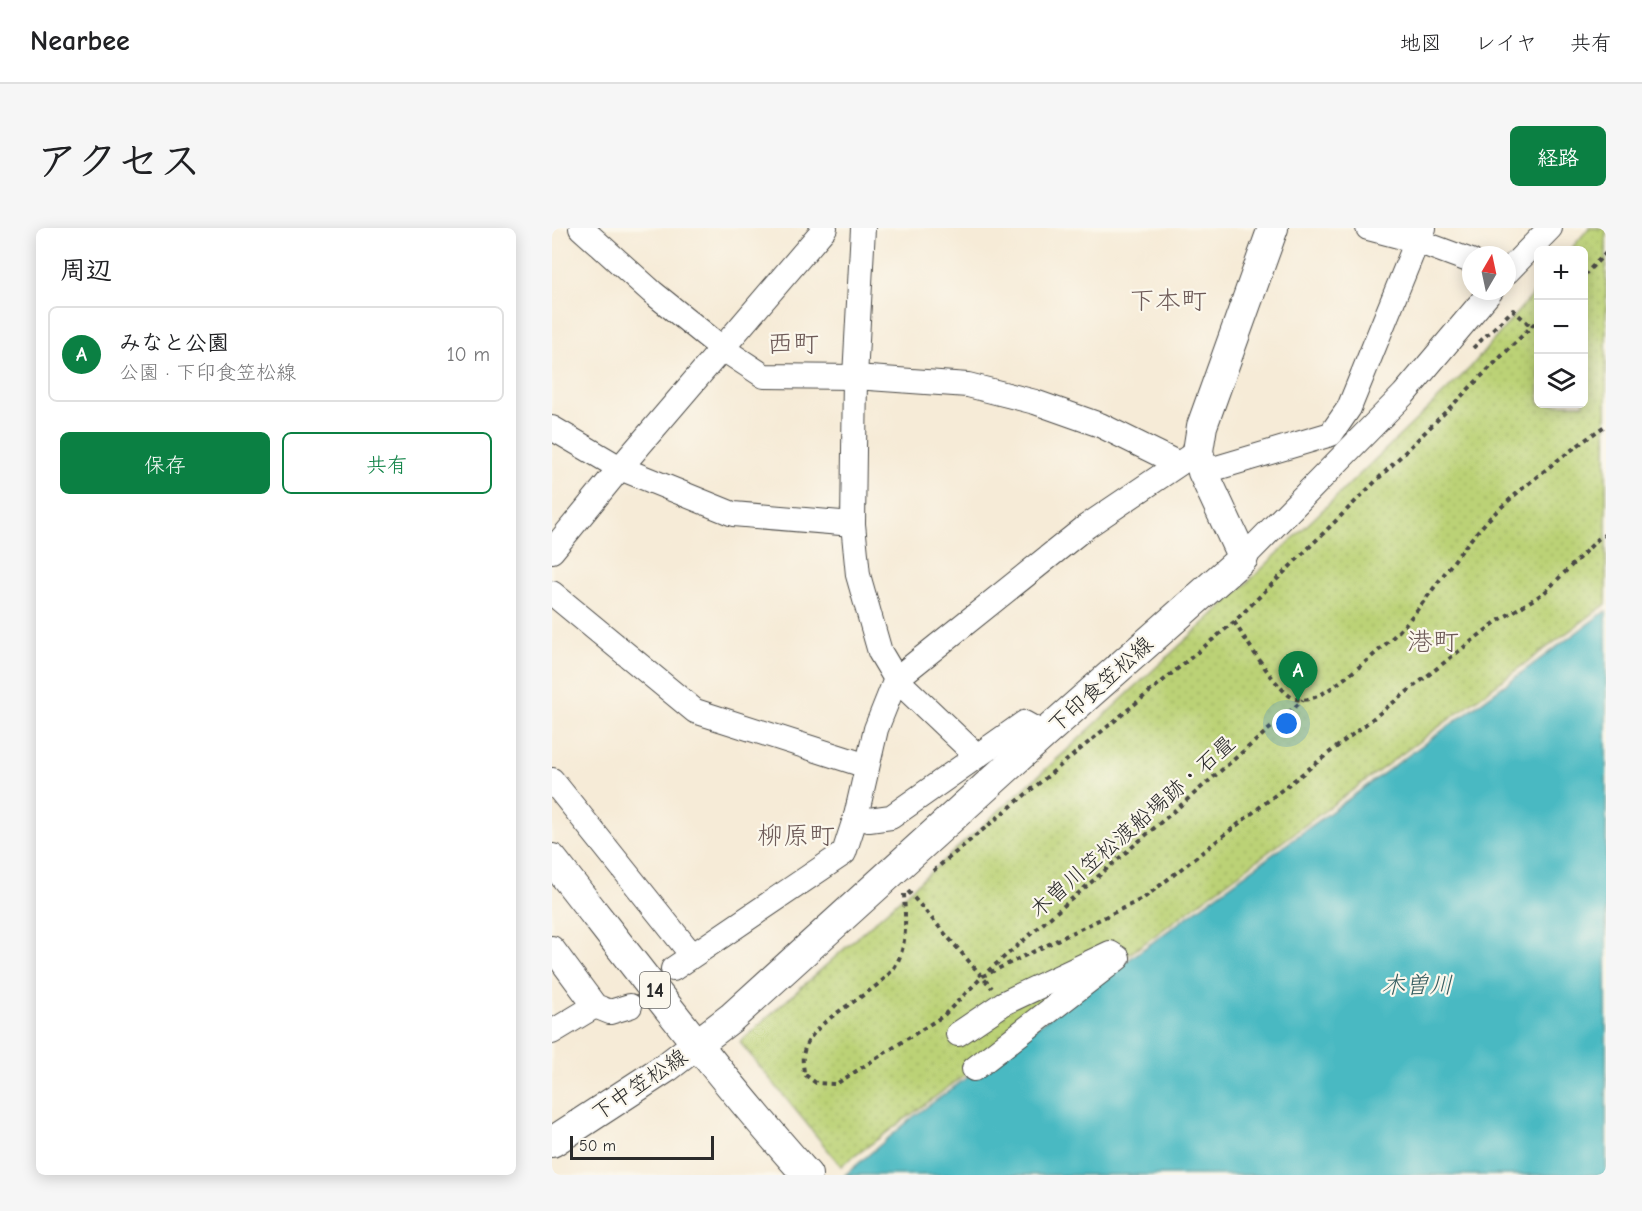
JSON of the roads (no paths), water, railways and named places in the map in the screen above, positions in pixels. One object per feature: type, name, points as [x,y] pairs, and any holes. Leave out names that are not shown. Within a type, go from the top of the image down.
[{"type":"main road","points":[[1243,558],[1193,462],[1202,426],[1273,228]]},
{"type":"main road","name":"下印食笠松線","points":[[696,1045],[731,1018],[1044,734],[1243,558]]},
{"type":"main road","name":"14","points":[[552,859],[696,1045],[758,1121],[807,1175]]},
{"type":"main road","name":"下中笠松線","points":[[552,1142],[667,1067],[696,1045]]},
{"type":"street","points":[[581,228],[652,291],[723,349],[764,376],[855,377],[968,385],[1035,402],[1193,462]]},
{"type":"street","points":[[552,551],[825,228]]},
{"type":"street","points":[[863,228],[855,377],[853,524],[858,575],[880,652],[896,679],[977,756]]},
{"type":"street","points":[[1368,228],[1420,234],[1462,256]]},
{"type":"street","points":[[1516,263],[1550,228]]},
{"type":"street","points":[[552,780],[683,962],[844,853],[856,816],[876,729],[896,679],[1087,526],[1193,462],[1330,434],[1349,408],[1420,234]]},
{"type":"street","points":[[1243,558],[1404,394],[1483,300]]},
{"type":"street","points":[[552,428],[620,468],[733,514],[853,524]]},
{"type":"street","points":[[552,593],[695,711],[867,766]]},
{"type":"street","points":[[856,816],[869,820],[891,817],[1024,723],[1044,734]]},
{"type":"street","points":[[552,948],[595,1006],[610,1012],[630,1006]]},
{"type":"street","points":[[958,1034],[1004,1003],[1110,953],[1118,958],[974,1070]]},
{"type":"street","points":[[552,1032],[595,1006]]},
{"type":"water","name":"木曽川","points":[[1606,611],[1606,1175],[845,1175],[913,1117]]},
{"type":"place","name":"みなと公園","points":[[1298,701]]},
{"type":"district","name":"下本町","points":[[1168,300]]},
{"type":"district","name":"西町","points":[[793,343]]},
{"type":"district","name":"港町","points":[[1433,641]]},
{"type":"district","name":"柳原町","points":[[796,835]]}]
